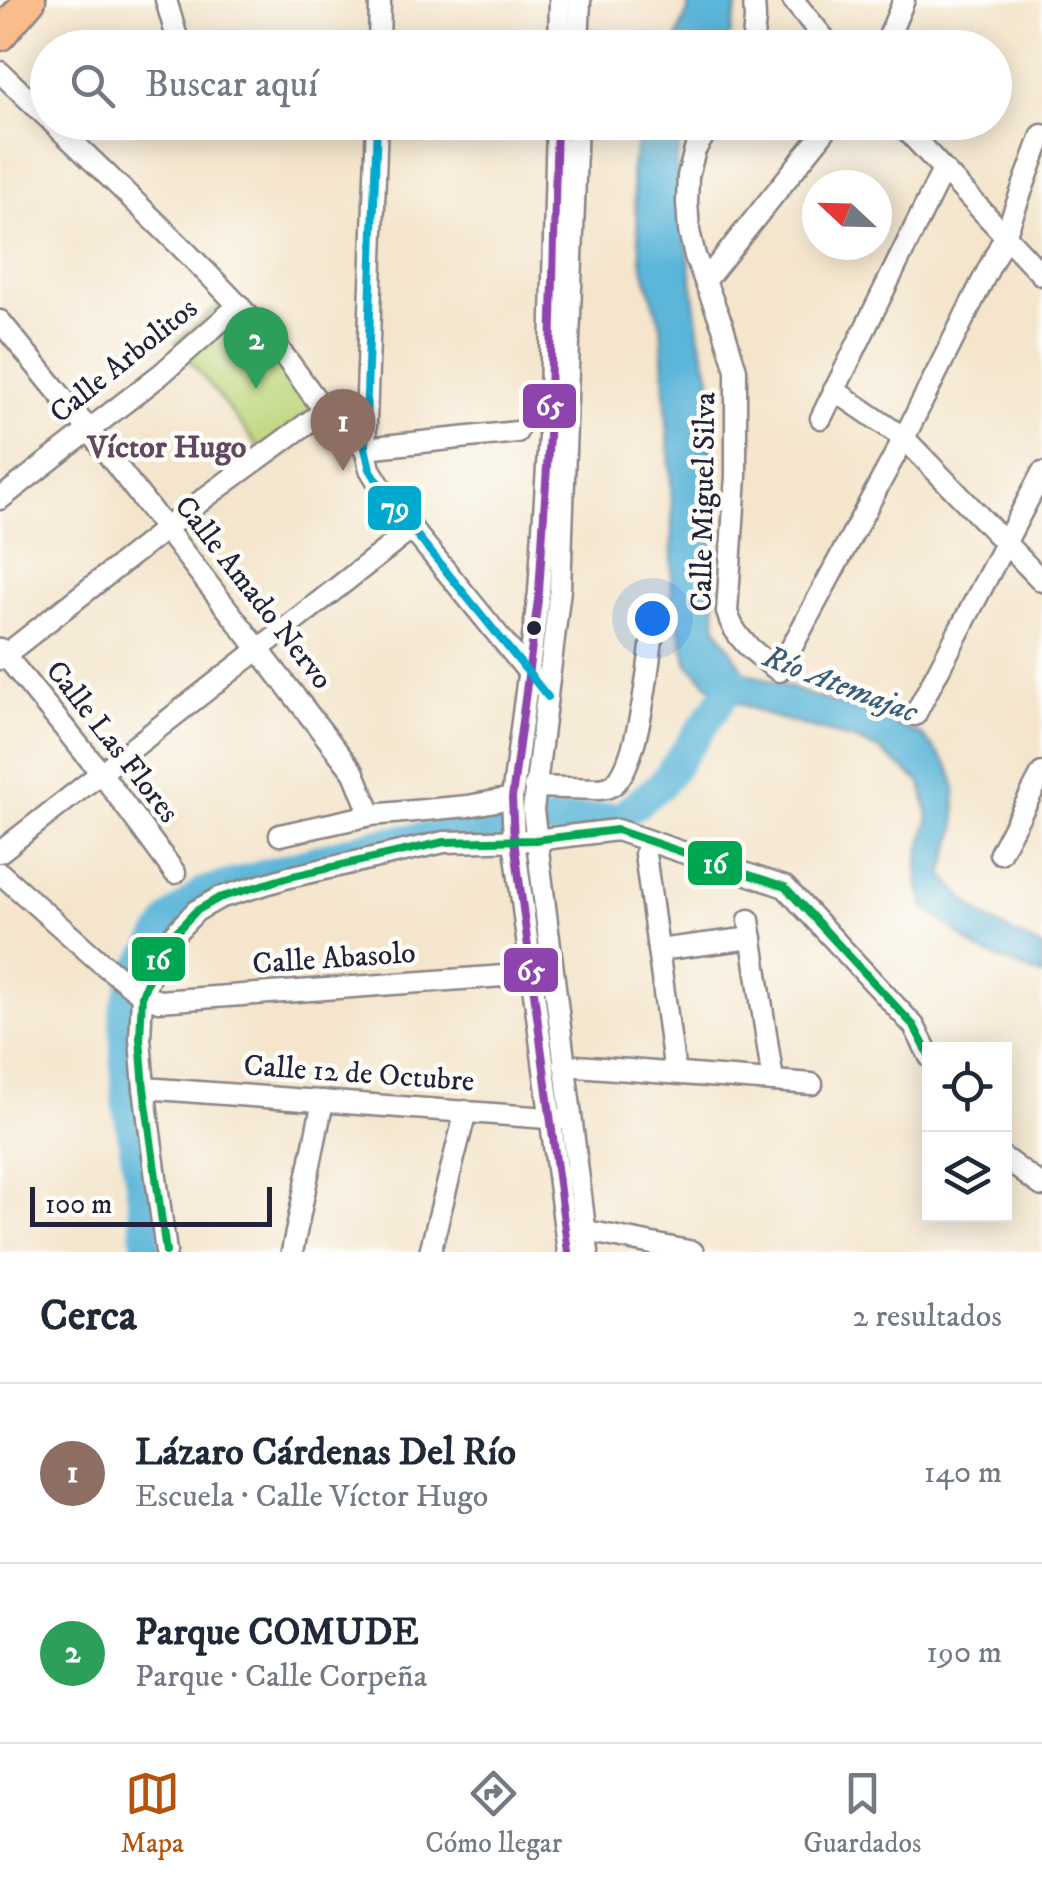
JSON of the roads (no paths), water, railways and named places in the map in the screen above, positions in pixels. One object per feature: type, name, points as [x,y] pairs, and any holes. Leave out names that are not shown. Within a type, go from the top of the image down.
[{"type":"highway","points":[[0,34],[30,0]]},
{"type":"street","points":[[166,0],[175,30]]},
{"type":"street","points":[[379,30],[380,0]]},
{"type":"street","points":[[559,30],[560,0]]},
{"type":"street","points":[[579,30],[580,0]]},
{"type":"street","points":[[754,0],[754,30]]},
{"type":"street","points":[[793,0],[817,30]]},
{"type":"street","points":[[892,30],[904,0]]},
{"type":"street","points":[[0,72],[30,101]]},
{"type":"street","points":[[904,438],[1005,236],[1042,135]]},
{"type":"street","points":[[70,140],[238,305],[280,350],[341,432],[365,448],[516,432]]},
{"type":"street","points":[[376,140],[365,448],[370,469],[390,502],[548,696]]},
{"type":"street","points":[[557,140],[548,456],[539,592],[528,673],[523,799],[532,974],[561,1118],[579,1236],[568,1252]]},
{"type":"street","points":[[523,799],[548,696],[560,590],[576,140]]},
{"type":"street","name":"Calle Miguel Silva","points":[[701,140],[688,176],[689,231],[736,370],[736,476],[727,612],[742,642],[779,670],[904,438]]},
{"type":"street","points":[[705,281],[818,140]]},
{"type":"street","points":[[916,140],[1042,276]]},
{"type":"street","points":[[820,418],[943,170]]},
{"type":"street","name":"Calle Arbolitos","points":[[0,499],[160,374],[238,305]]},
{"type":"street","name":"Calle Amado Nervo","points":[[0,321],[354,772],[371,814]]},
{"type":"street","points":[[834,390],[904,438],[1042,581]]},
{"type":"street","points":[[2,654],[324,410]]},
{"type":"street","points":[[916,715],[1042,473]]},
{"type":"street","points":[[0,852],[412,529]]},
{"type":"street","points":[[280,835],[371,814],[468,806],[614,784],[630,755],[645,694],[653,630]]},
{"type":"street","name":"Calle Las Flores","points":[[2,654],[102,773],[175,872]]},
{"type":"street","points":[[1000,854],[1042,773]]},
{"type":"street","points":[[166,1252],[144,1088],[141,995],[152,966],[174,933],[196,912],[219,898],[289,877],[444,842],[617,830],[785,887],[914,1026],[922,1042]]},
{"type":"street","points":[[524,838],[564,1064],[561,1118]]},
{"type":"street","points":[[644,854],[675,1074]]},
{"type":"street","points":[[0,873],[141,995]]},
{"type":"street","points":[[658,950],[751,929],[772,1081]]},
{"type":"street","name":"Calle Abasolo","points":[[141,995],[159,1001],[532,974]]},
{"type":"street","points":[[564,1064],[812,1084]]},
{"type":"street","name":"Calle 12 de Octubre","points":[[144,1088],[561,1118]]},
{"type":"street","points":[[292,1252],[324,1101]]},
{"type":"street","points":[[430,1252],[466,1112]]},
{"type":"street","points":[[1012,1164],[1042,1186]]},
{"type":"street","points":[[579,1236],[693,1252]]},
{"type":"water","points":[[689,0],[739,0],[731,30],[680,30]]},
{"type":"water","points":[[639,140],[681,140],[676,165],[700,338],[712,385],[716,626],[745,672],[872,714],[923,736],[949,767],[955,785],[956,829],[943,874],[986,918],[1042,947],[1042,976],[978,950],[925,907],[919,888],[918,861],[929,817],[921,783],[880,750],[771,716],[717,694],[688,664],[672,597],[672,499],[661,325],[642,264],[631,170]]},
{"type":"waterway","points":[[147,1252],[126,1099],[124,1011],[137,973],[173,917],[203,892],[372,844],[492,827],[621,816],[662,784],[735,681]]},
{"type":"place","name":"Parque COMUDE","points":[[256,389]]},
{"type":"place","name":"Lázaro Cárdenas Del Río","points":[[343,471]]},
{"type":"district","name":"Víctor Hugo","points":[[167,448]]},
{"type":"water label","name":"Río Atemajac","points":[[840,685]]}]
